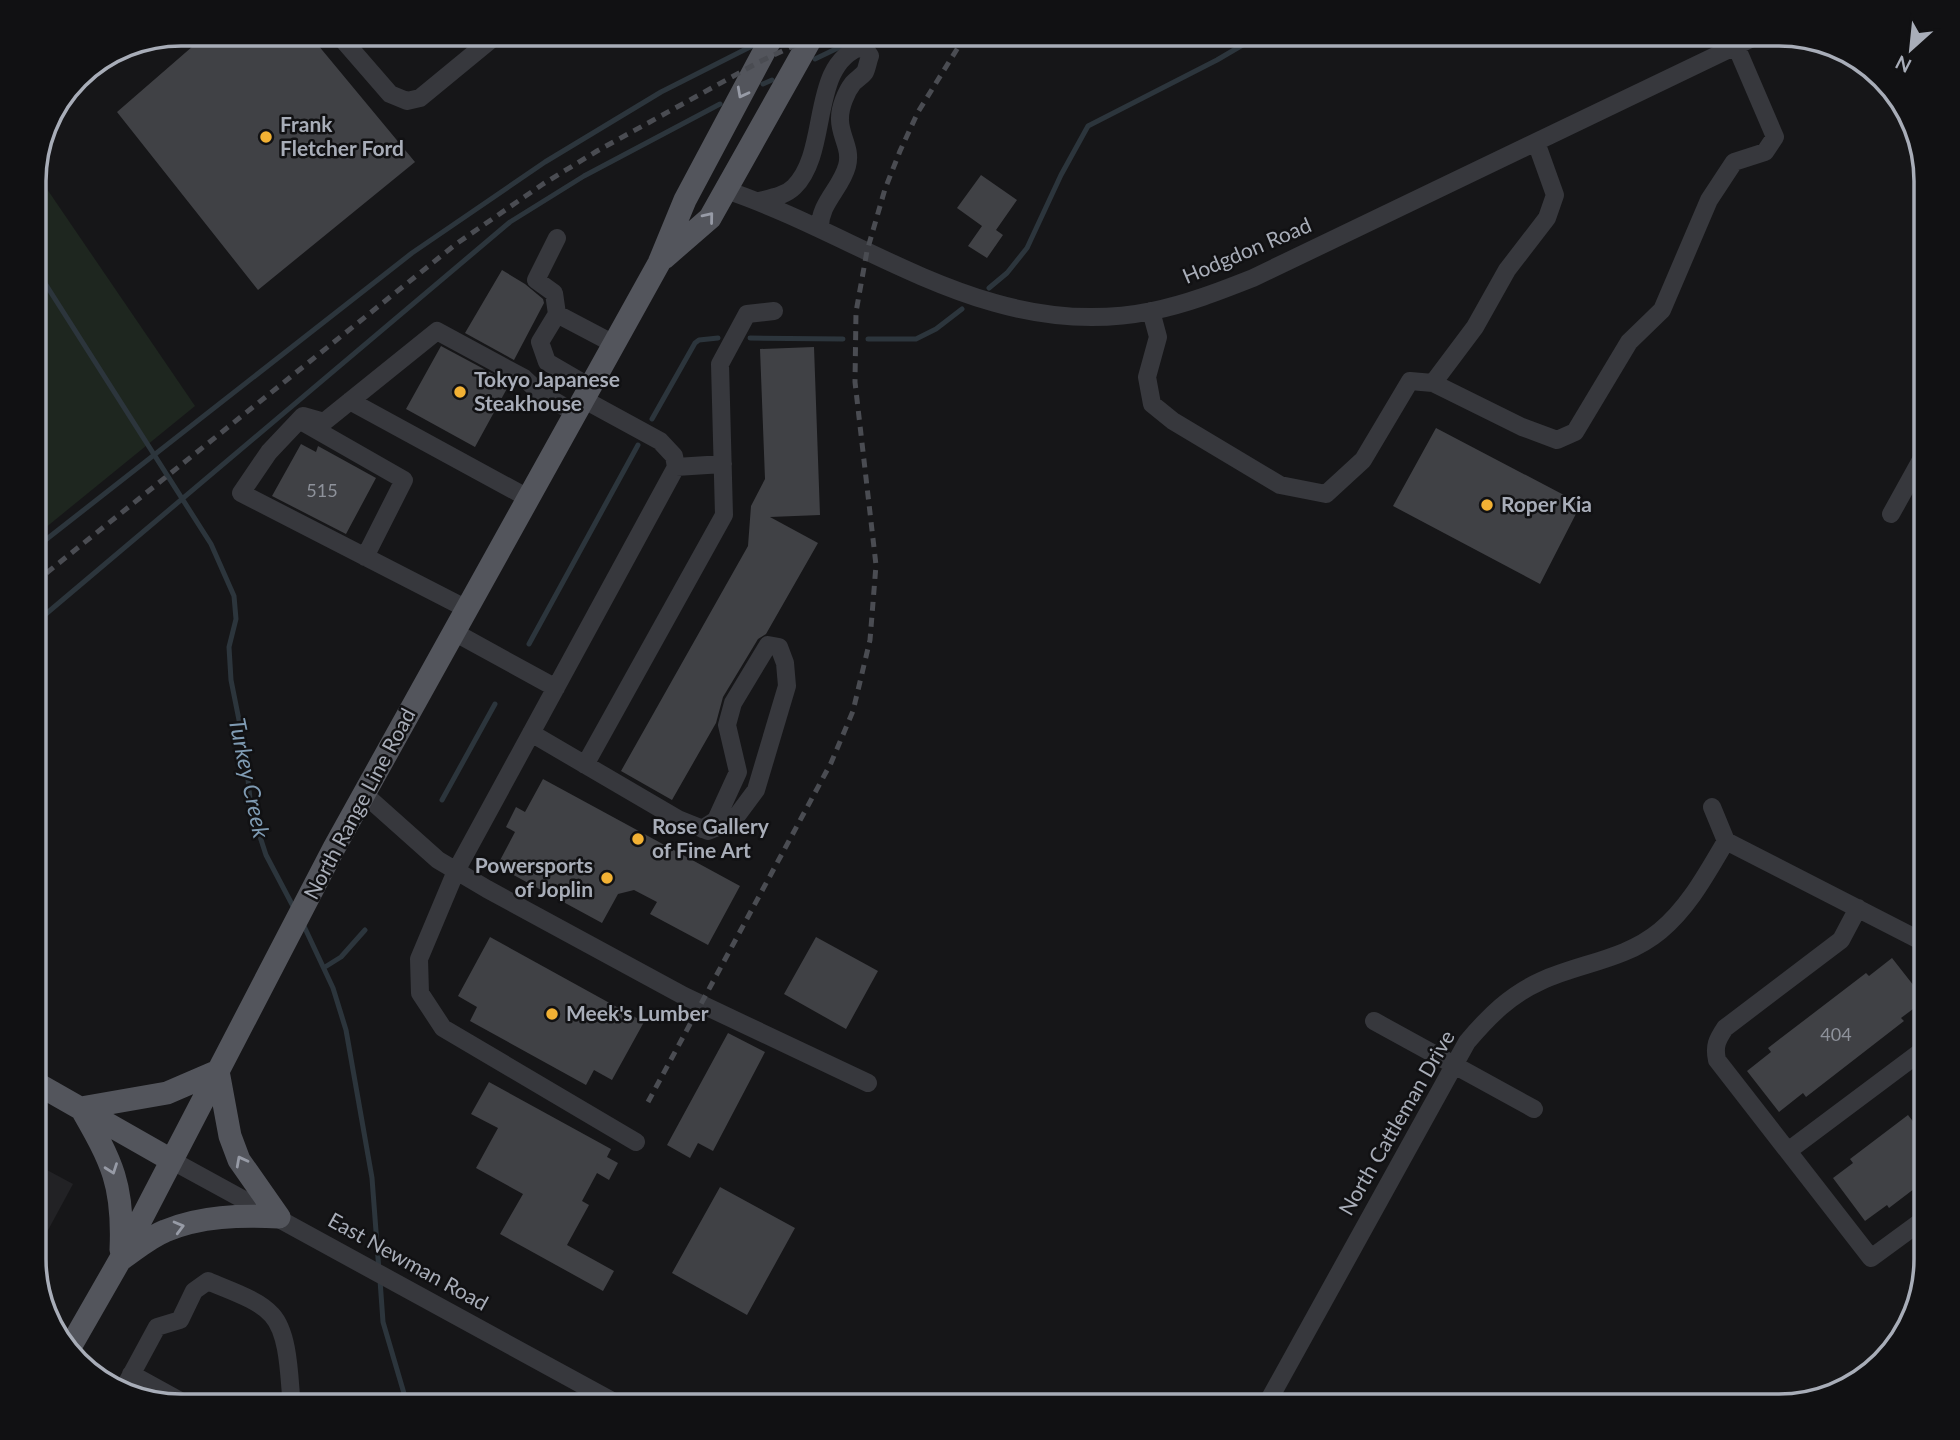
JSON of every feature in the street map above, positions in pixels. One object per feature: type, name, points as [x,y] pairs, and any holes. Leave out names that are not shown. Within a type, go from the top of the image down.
[{"type":"main road","name":"North Range Line Road","points":[[73,1342],[120,1260],[334,848],[659,263],[685,200],[767,46]]},
{"type":"main road","name":"North Range Line Road","points":[[659,263],[710,218],[807,46]]},
{"type":"main road","points":[[80,1108],[167,1093],[218,1071],[230,1136],[239,1160],[279,1217]]},
{"type":"main road","points":[[46,1089],[171,1160]]},
{"type":"main road","points":[[80,1108],[107,1156],[116,1180],[122,1222],[120,1260]]},
{"type":"main road","points":[[120,1260],[163,1231],[211,1218],[279,1217]]},
{"type":"street","points":[[348,46],[390,94],[407,101],[420,98],[483,46]]},
{"type":"street","points":[[759,201],[778,197],[793,188],[807,169],[815,147],[826,90],[837,66],[850,50],[863,46],[870,56],[865,72],[845,97],[840,118],[843,136],[849,149],[847,167],[826,200],[819,221],[820,229]]},
{"type":"street","points":[[1151,311],[1158,337],[1147,377],[1152,404],[1173,421],[1280,485],[1326,494],[1363,460],[1410,381],[1433,383],[1522,428],[1557,440],[1575,432],[1629,342],[1662,310],[1709,200],[1734,162],[1765,152],[1775,137],[1736,46]]},
{"type":"street","name":"Hodgdon Road","points":[[726,190],[759,201],[931,282],[1005,307],[1075,316],[1151,311],[1203,297],[1253,278],[1736,46]]},
{"type":"street","points":[[1433,383],[1475,327],[1507,270],[1547,218],[1555,194],[1536,142]]},
{"type":"street","points":[[557,238],[536,280],[554,293],[557,314],[540,342],[547,362],[583,399],[660,441],[674,456],[676,467],[456,871],[419,959],[420,993],[443,1028],[636,1142]]},
{"type":"street","points":[[585,765],[724,515],[720,363],[747,314],[774,311]]},
{"type":"street","points":[[557,314],[614,344]]},
{"type":"street","points":[[467,609],[241,493],[269,452],[303,416],[324,422],[438,331],[524,378],[539,391],[583,399]]},
{"type":"street","points":[[350,401],[528,498]]},
{"type":"street","points":[[299,420],[404,480],[365,557]]},
{"type":"street","points":[[676,467],[723,464]]},
{"type":"street","points":[[1891,514],[1914,472]]},
{"type":"street","points":[[454,632],[556,688]]},
{"type":"street","points":[[531,733],[678,819],[702,829],[708,831],[733,821],[756,790],[787,686],[785,663],[779,647],[768,645],[733,703],[727,724],[738,772],[716,820],[702,829]]},
{"type":"street","points":[[364,794],[438,860],[456,871],[684,996],[867,1083]]},
{"type":"street","points":[[1712,807],[1726,841],[1914,937]]},
{"type":"street","name":"North Cattleman Drive","points":[[1272,1394],[1467,1042],[1490,1015],[1514,995],[1543,980],[1631,950],[1658,933],[1681,911],[1703,881],[1726,841]]},
{"type":"street","points":[[1858,908],[1841,940],[1725,1028],[1716,1041],[1715,1050],[1717,1060],[1871,1258],[1914,1227]]},
{"type":"street","points":[[1374,1021],[1534,1108]]},
{"type":"street","points":[[1788,1151],[1914,1057]]},
{"type":"street","name":"East Newman Road","points":[[171,1160],[600,1394]]},
{"type":"street","points":[[154,1392],[127,1381],[157,1327],[180,1320],[194,1291],[208,1281],[254,1302],[272,1315],[284,1339],[290,1394]]},
{"type":"shaded area","points":[[46,188],[195,406],[46,527]]},
{"type":"shaded area","points":[[46,1169],[73,1184],[46,1234]]},
{"type":"building","name":"Frank Fletcher Ford","points":[[193,46],[319,46],[415,162],[258,290],[117,112]]},
{"type":"building","points":[[981,175],[1017,200],[996,230],[1003,235],[987,258],[968,246],[982,226],[957,208]]},
{"type":"building","points":[[502,270],[525,284],[543,299],[544,303],[514,360],[465,333]]},
{"type":"building","name":"Tokyo Japanese Steakhouse","points":[[441,346],[510,383],[475,447],[406,409]]},
{"type":"building","points":[[814,347],[820,515],[770,517],[818,543],[766,634],[758,639],[723,697],[716,723],[672,800],[621,771],[748,546],[751,506],[765,479],[760,349]]},
{"type":"building","name":"Roper Kia","points":[[1436,428],[1581,504],[1540,584],[1393,506]]},
{"type":"building","points":[[301,444],[316,452],[318,446],[376,478],[346,534],[272,496]]},
{"type":"building","name":"Powersports of Joplin","points":[[543,779],[740,886],[708,945],[650,914],[657,902],[634,890],[618,894],[602,923],[497,866],[515,832],[506,827],[516,807],[525,812]]},
{"type":"building","name":"Meek's Lumber","points":[[490,937],[644,1022],[612,1080],[594,1070],[586,1085],[470,1021],[477,1007],[458,996]]},
{"type":"building","points":[[816,937],[878,971],[846,1029],[784,994]]},
{"type":"building","points":[[1892,958],[1914,986],[1914,1008],[1901,1018],[1904,1021],[1806,1097],[1803,1093],[1779,1112],[1747,1071],[1771,1052],[1768,1048],[1866,973],[1869,976]]},
{"type":"building","points":[[728,1033],[765,1052],[713,1151],[698,1143],[690,1158],[667,1145]]},
{"type":"building","points":[[489,1082],[611,1149],[607,1157],[618,1163],[609,1180],[597,1173],[582,1201],[589,1205],[567,1245],[614,1271],[603,1291],[500,1234],[523,1194],[476,1168],[498,1128],[471,1114]]},
{"type":"building","points":[[1908,1115],[1914,1123],[1914,1189],[1889,1208],[1887,1205],[1865,1221],[1833,1178],[1853,1163],[1850,1159]]},
{"type":"building","points":[[720,1187],[795,1228],[747,1315],[672,1273]]},
{"type":"waterway","points":[[46,540],[412,253],[545,162],[661,92],[752,46]]},
{"type":"waterway","points":[[815,59],[842,46]]},
{"type":"waterway","points":[[989,288],[1007,273],[1027,248],[1061,175],[1088,126],[1241,46]]},
{"type":"waterway","points":[[763,84],[772,80]]},
{"type":"waterway","points":[[46,614],[510,222],[584,176],[720,104]]},
{"type":"waterway","name":"Turkey Creek","points":[[46,285],[211,544],[234,596],[236,619],[229,647],[231,680],[245,750],[251,809],[266,855],[295,910]]},
{"type":"waterway","points":[[868,339],[916,339],[936,329],[962,309]]},
{"type":"waterway","points":[[652,419],[695,343],[718,338]]},
{"type":"waterway","points":[[750,338],[843,339]]},
{"type":"waterway","points":[[529,644],[638,445]]},
{"type":"waterway","points":[[442,800],[495,704]]},
{"type":"waterway","name":"Turkey Creek","points":[[303,924],[333,988],[346,1030],[372,1178],[379,1271]]},
{"type":"waterway","points":[[325,967],[341,957],[365,930]]},
{"type":"waterway","name":"Turkey Creek","points":[[380,1280],[383,1322],[404,1394]]},
{"type":"railway","points":[[46,573],[456,244],[543,184],[597,151],[793,46]]},
{"type":"railway","points":[[648,1102],[831,763],[853,711],[870,640],[876,565],[855,382],[856,312],[867,251],[885,189],[918,112],[959,46]]},
{"type":"place","name":"Frank Fletcher Ford","points":[[266,137]]},
{"type":"place","name":"Tokyo Japanese Steakhouse","points":[[460,392]]},
{"type":"place","name":"Roper Kia","points":[[1487,505]]},
{"type":"place","name":"Rose Gallery of Fine Art","points":[[638,839]]},
{"type":"place","name":"Powersports of Joplin","points":[[607,878]]},
{"type":"place","name":"Meek's Lumber","points":[[552,1014]]}]
